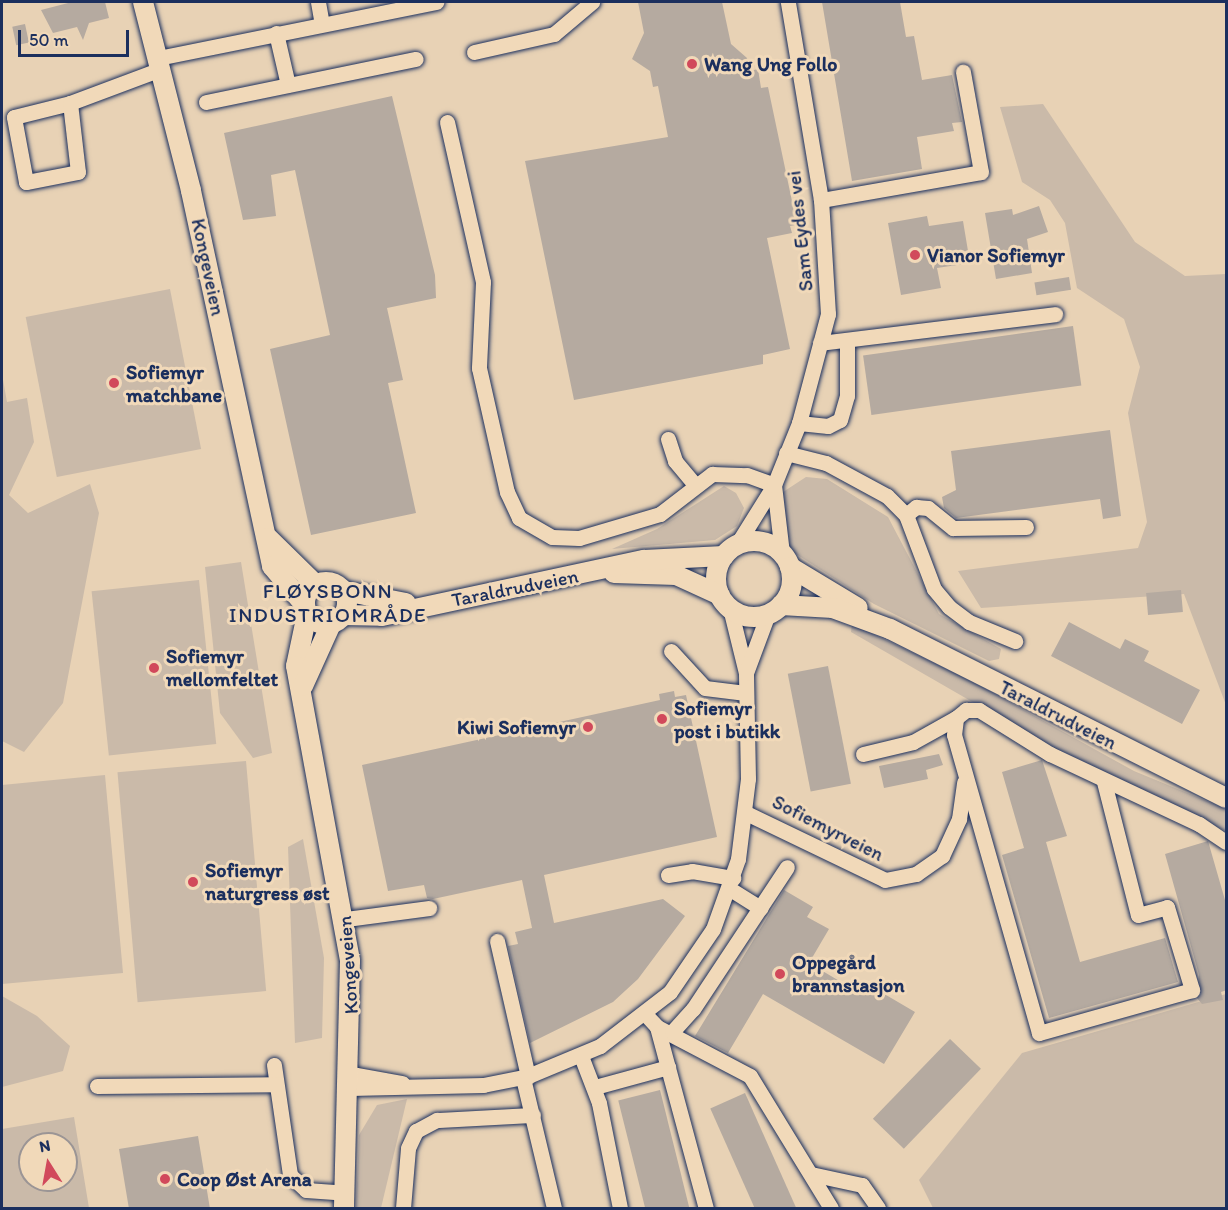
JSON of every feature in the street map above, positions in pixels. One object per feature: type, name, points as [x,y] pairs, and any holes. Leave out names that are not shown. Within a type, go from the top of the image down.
[{"type":"main road","name":"Kongeveien","points":[[143,2],[265,535],[275,572],[306,609],[296,666],[346,919],[351,1081],[345,1201]]},
{"type":"main road","points":[[265,535],[315,584]]},
{"type":"main road","points":[[760,542],[786,560],[791,587],[775,610],[749,617],[725,602],[716,579],[730,551],[760,542]]},
{"type":"main road","name":"Taraldrudveien","points":[[337,620],[382,616],[426,604],[603,572],[644,560],[730,551]]},
{"type":"main road","name":"Taraldrudveien","points":[[786,560],[890,629]]},
{"type":"main road","name":"Taraldrudveien","points":[[603,572],[676,575],[725,602]]},
{"type":"main road","points":[[331,582],[344,591],[337,620],[319,623],[306,609],[315,584],[331,582]]},
{"type":"main road","name":"Taraldrudveien","points":[[344,591],[380,602],[426,604]]},
{"type":"main road","name":"Taraldrudveien","points":[[775,610],[832,608],[890,629],[1227,798]]},
{"type":"main road","name":"Kongeveien","points":[[302,689],[312,656],[337,620]]},
{"type":"street","points":[[318,2],[322,24]]},
{"type":"street","points":[[70,103],[78,172],[26,182],[14,117],[70,103],[159,64],[276,33],[436,2]]},
{"type":"street","points":[[474,52],[554,34],[592,2]]},
{"type":"street","name":"Sam Eydes vei","points":[[730,551],[774,485],[799,423],[828,314],[820,200],[788,2]]},
{"type":"street","points":[[276,33],[288,85]]},
{"type":"street","points":[[206,102],[416,59]]},
{"type":"street","points":[[820,200],[981,172],[963,72]]},
{"type":"street","points":[[447,122],[483,282],[479,368],[507,492],[519,518],[552,537],[608,532],[660,514],[694,484],[729,472],[774,485]]},
{"type":"street","points":[[820,343],[1055,314]]},
{"type":"street","points":[[799,423],[828,426],[840,420],[847,396],[847,341]]},
{"type":"street","points":[[668,439],[675,461],[694,484]]},
{"type":"street","points":[[786,453],[859,477],[906,515],[934,589],[949,607],[969,622],[1015,641]]},
{"type":"street","name":"Sam Eydes vei","points":[[774,485],[786,560]]},
{"type":"street","points":[[906,515],[916,507],[928,508],[953,528],[1026,527]]},
{"type":"street","name":"Sofiemyrveien","points":[[351,1081],[483,1085],[525,1077],[582,1056],[646,1015],[690,968],[731,884],[746,813],[746,673],[725,602]]},
{"type":"street","name":"Sofiemyrveien","points":[[746,673],[775,610]]},
{"type":"street","points":[[671,651],[688,674],[718,690],[746,693]]},
{"type":"street","points":[[863,754],[913,742],[966,710],[979,710],[1104,782],[1199,824],[1227,842]]},
{"type":"street","name":"Sofiemyrveien","points":[[956,718],[954,735],[1039,1033],[1192,990],[1167,907],[1138,915],[1104,782]]},
{"type":"street","name":"Sofiemyrveien","points":[[746,813],[885,880],[916,874],[942,856],[959,819],[964,772]]},
{"type":"street","points":[[706,1209],[668,1067],[665,1030],[760,908],[787,867]]},
{"type":"street","points":[[668,875],[692,872],[731,884],[760,908]]},
{"type":"street","points":[[346,919],[429,908]]},
{"type":"street","points":[[497,942],[554,1209]]},
{"type":"street","points":[[646,1015],[665,1030],[750,1076],[831,1209]]},
{"type":"street","points":[[582,1056],[595,1087],[620,1209]]},
{"type":"street","points":[[274,1065],[290,1175],[306,1190],[345,1201]]},
{"type":"street","points":[[595,1087],[668,1067]]},
{"type":"street","points":[[97,1086],[276,1084]]},
{"type":"street","points":[[403,1209],[408,1148],[416,1131],[437,1120],[533,1115]]},
{"type":"street","points":[[811,1174],[862,1185],[878,1209]]},
{"type":"shaded area","points":[[1043,104],[1135,242],[1185,276],[1226,274],[1226,705],[1184,594],[981,608],[958,571],[1138,548],[1147,522],[1128,413],[1140,367],[1124,319],[1077,288],[1065,223],[1050,200],[1022,182],[1000,107]]},
{"type":"shaded area","name":"Sofiemyr matchbane","points":[[170,289],[201,449],[57,477],[26,317]]},
{"type":"shaded area","points":[[2,374],[7,402],[27,398],[34,442],[9,495],[28,513],[90,484],[99,513],[63,703],[24,752],[2,741]]},
{"type":"shaded area","points":[[806,477],[827,479],[888,517],[939,614],[1001,649],[999,659],[989,661],[874,604],[790,550],[777,528],[780,494]]},
{"type":"shaded area","points":[[724,486],[736,493],[744,508],[737,526],[715,540],[612,549],[657,529]]},
{"type":"shaded area","points":[[241,562],[272,753],[253,758],[220,713],[205,567]]},
{"type":"shaded area","name":"Sofiemyr mellomfeltet","points":[[199,580],[216,744],[109,755],[92,591]]},
{"type":"shaded area","points":[[852,624],[966,678],[1134,771],[1226,809],[1226,831],[1049,746],[851,632]]},
{"type":"shaded area","name":"Sofiemyr naturgress øst","points":[[246,761],[266,991],[138,1002],[117,772]]},
{"type":"shaded area","points":[[105,775],[123,973],[2,984],[2,785]]},
{"type":"shaded area","points":[[303,839],[324,958],[322,1038],[295,1043],[288,847]]},
{"type":"shaded area","points":[[1226,994],[1226,1208],[933,1208],[919,1180],[1022,1053]]},
{"type":"shaded area","points":[[2,996],[37,1016],[70,1046],[63,1071],[2,1087]]},
{"type":"shaded area","points":[[407,1099],[381,1208],[356,1208],[359,1135],[377,1105]]},
{"type":"shaded area","points":[[74,1117],[76,1132],[18,1132],[18,1192],[78,1192],[78,1141],[89,1208],[2,1208],[2,1129]]},
{"type":"building","points":[[72,2],[105,2],[109,18],[89,23],[83,40],[77,27],[53,33],[41,10]]},
{"type":"building","points":[[638,2],[722,2],[731,44],[747,58],[750,71],[758,69],[761,88],[768,87],[797,225],[790,226],[792,233],[767,238],[790,349],[763,355],[763,364],[574,400],[525,161],[668,137],[658,86],[653,87],[650,71],[632,59],[644,33]]},
{"type":"building","points":[[822,2],[900,2],[906,37],[914,36],[922,80],[952,75],[962,122],[952,123],[954,131],[917,137],[922,169],[852,181]]},
{"type":"building","points":[[25,24],[29,43],[16,45],[12,27]]},
{"type":"building","points":[[392,96],[435,275],[436,298],[387,308],[403,380],[388,383],[416,513],[311,535],[270,349],[330,335],[295,170],[271,175],[276,216],[243,220],[224,133]]},
{"type":"building","points":[[1039,206],[1048,232],[1027,239],[1032,273],[996,279],[985,213],[1012,209],[1013,215]]},
{"type":"building","points":[[927,216],[929,226],[963,221],[970,263],[937,268],[941,288],[901,295],[888,223]]},
{"type":"building","points":[[1069,277],[1071,290],[1036,295],[1034,282]]},
{"type":"building","points":[[1073,326],[1081,385],[871,415],[863,356]]},
{"type":"building","points":[[1110,430],[1121,516],[1103,519],[1100,499],[956,518],[944,508],[942,497],[956,490],[951,451]]},
{"type":"building","points":[[1181,590],[1183,612],[1148,615],[1146,593]]},
{"type":"building","points":[[1069,622],[1120,649],[1125,639],[1149,651],[1144,661],[1200,690],[1182,724],[1051,656]]},
{"type":"building","points":[[828,666],[851,784],[811,792],[788,674]]},
{"type":"building","points":[[674,691],[675,697],[686,695],[717,837],[544,875],[554,923],[663,899],[685,916],[638,979],[613,1002],[530,1043],[508,946],[518,944],[515,932],[532,928],[522,880],[433,899],[427,898],[424,885],[388,891],[362,765],[660,700],[659,694]]},
{"type":"building","points":[[939,754],[943,765],[926,770],[928,779],[884,788],[879,766]]},
{"type":"building","points":[[1042,760],[1067,836],[1046,842],[1080,962],[1165,938],[1178,982],[1049,1018],[1002,855],[1024,848],[1002,772]]},
{"type":"building","points":[[1208,841],[1227,907],[1227,990],[1221,992],[1223,1000],[1202,1004],[1197,998],[1199,975],[1165,854]]},
{"type":"building","name":"Oppegård brannstasjon","points":[[784,890],[813,907],[807,917],[829,929],[809,963],[863,995],[869,985],[915,1012],[884,1064],[763,994],[728,1053],[695,1036]]},
{"type":"building","points":[[950,1039],[981,1069],[904,1149],[873,1119]]},
{"type":"building","points":[[660,1090],[689,1208],[645,1208],[618,1100]]},
{"type":"building","points":[[745,1093],[796,1208],[755,1208],[710,1108]]},
{"type":"building","name":"Coop Øst Arena","points":[[198,1136],[210,1209],[129,1209],[119,1149]]},
{"type":"place","name":"Wang Ung Follo","points":[[692,64]]},
{"type":"place","name":"Vianor Sofiemyr","points":[[915,255]]},
{"type":"place","name":"Sofiemyr matchbane","points":[[114,383]]},
{"type":"place","name":"Sofiemyr mellomfeltet","points":[[154,668]]},
{"type":"place","name":"Sofiemyr post i butikk","points":[[662,719]]},
{"type":"place","name":"Kiwi Sofiemyr","points":[[588,727]]},
{"type":"place","name":"Sofiemyr naturgress øst","points":[[193,882]]},
{"type":"place","name":"Oppegård brannstasjon","points":[[780,974]]},
{"type":"place","name":"Coop Øst Arena","points":[[165,1179]]},
{"type":"district","name":"FLØYSBONN INDUSTRIOMRÅDE","points":[[328,603]]}]
